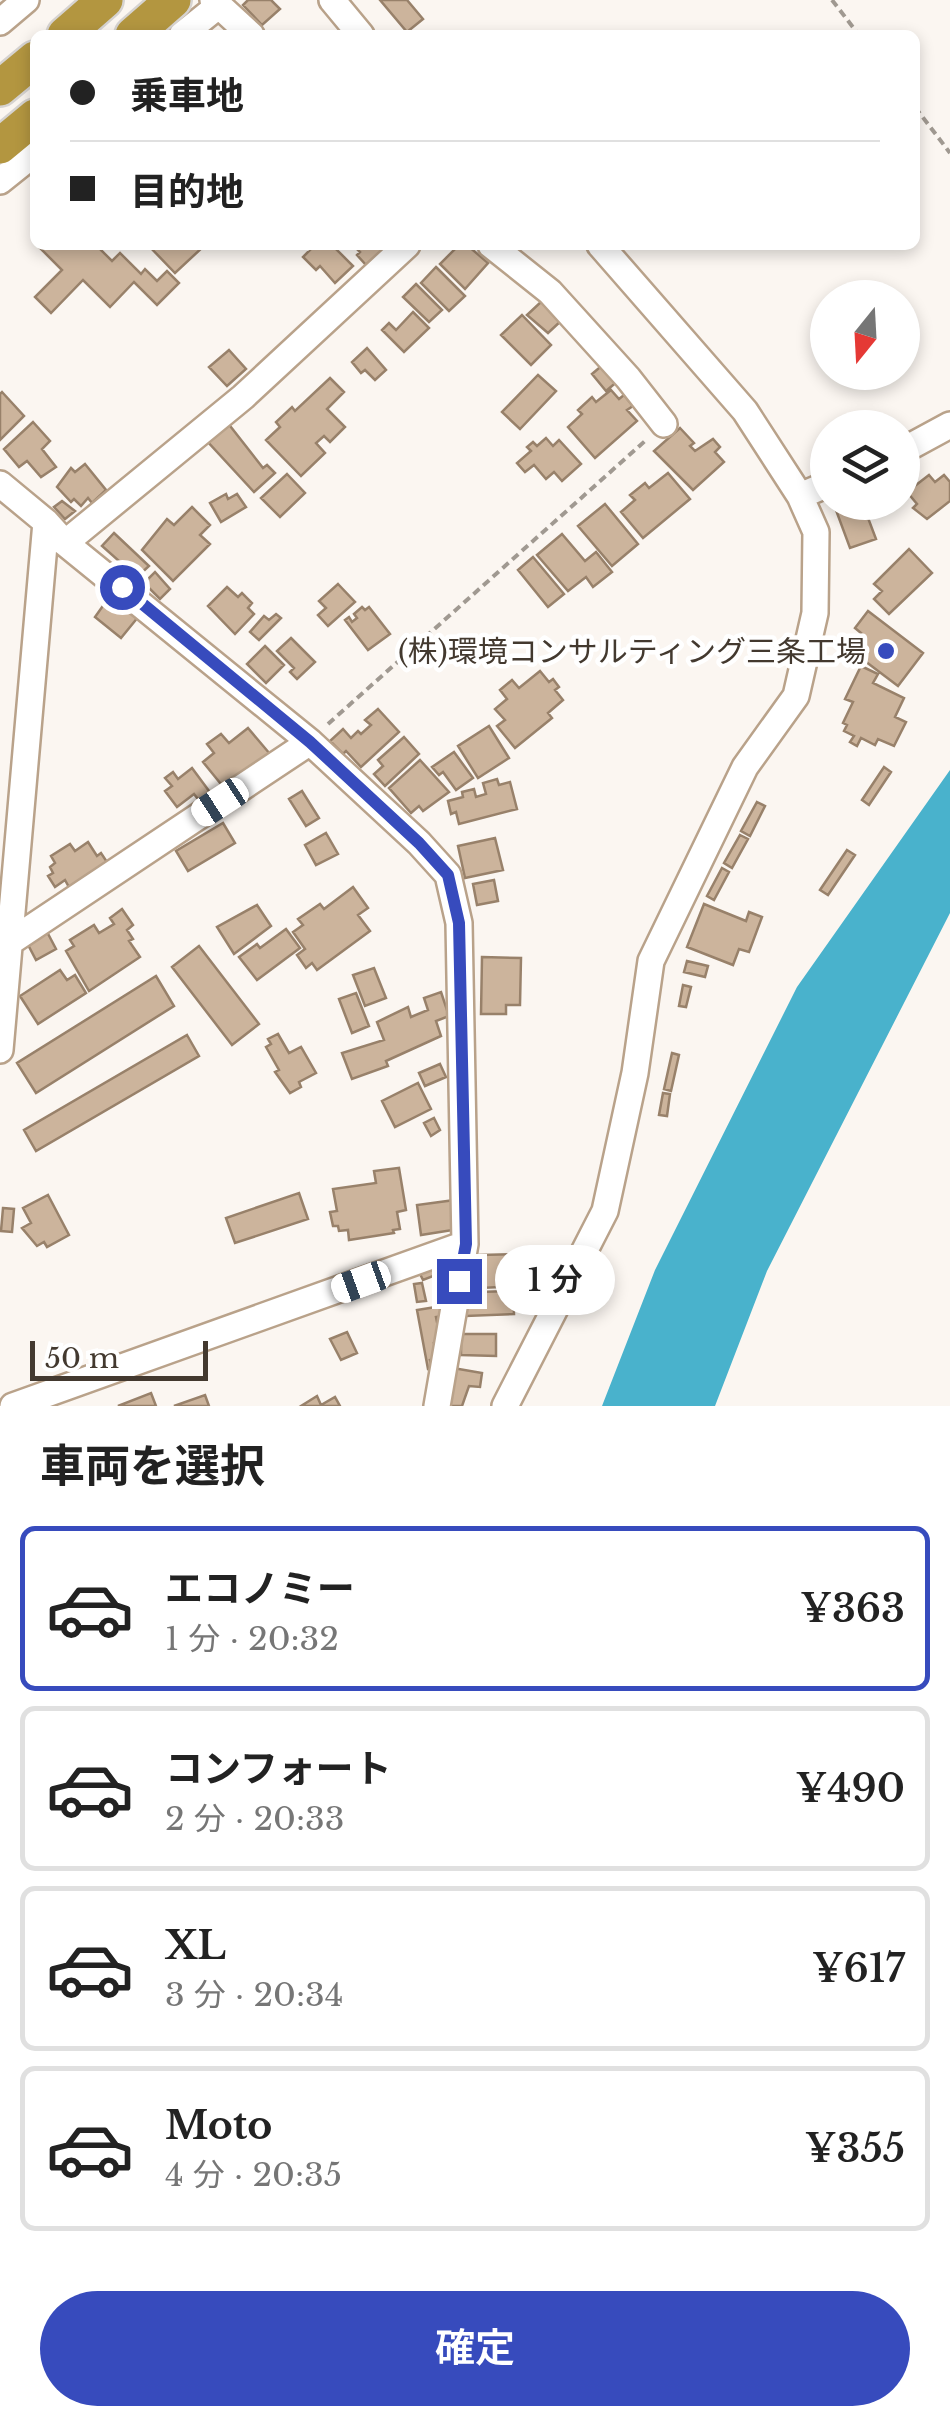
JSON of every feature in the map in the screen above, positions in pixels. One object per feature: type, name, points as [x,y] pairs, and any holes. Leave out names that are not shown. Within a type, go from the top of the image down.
[{"type":"highway","points":[[71,30],[105,0]]},
{"type":"highway","points":[[138,30],[173,0]]},
{"type":"highway","points":[[0,88],[30,63]]},
{"type":"highway","points":[[0,146],[30,121]]},
{"type":"street","points":[[0,22],[26,0]]},
{"type":"street","points":[[332,0],[356,30]]},
{"type":"street","points":[[187,30],[216,3],[246,30]]},
{"type":"street","points":[[0,180],[30,156]]},
{"type":"street","points":[[64,543],[243,398],[403,250]]},
{"type":"street","points":[[497,250],[550,292],[664,424]]},
{"type":"street","points":[[504,1406],[605,1211],[634,1073],[651,961],[745,767],[796,696],[815,613],[816,532],[800,496],[746,411],[604,250]]},
{"type":"street","points":[[920,442],[950,425]]},
{"type":"street","points":[[0,484],[46,522],[64,543],[310,742],[448,875],[459,923],[466,1244],[437,1406]]},
{"type":"street","points":[[800,496],[810,492]]},
{"type":"street","points":[[0,1050],[10,942],[11,796],[46,522]]},
{"type":"street","points":[[10,942],[310,742]]},
{"type":"street","points":[[12,1406],[466,1244]]},
{"type":"path","points":[[832,0],[855,30]]},
{"type":"path","points":[[920,114],[950,153]]},
{"type":"path","points":[[310,742],[365,688],[664,424]]},
{"type":"water","points":[[950,770],[950,913],[767,1271],[715,1406],[602,1406],[655,1270],[797,987]]},
{"type":"building","points":[[248,0],[271,0],[280,9],[262,25],[243,5]]},
{"type":"building","points":[[380,0],[407,0],[423,19],[405,30]]},
{"type":"building","points":[[42,250],[101,250],[112,261],[120,253],[141,274],[145,269],[157,281],[167,271],[179,283],[157,305],[134,282],[110,307],[83,280],[51,313],[35,297],[62,270]]},
{"type":"building","points":[[153,250],[200,250],[175,273]]},
{"type":"building","points":[[310,250],[337,250],[353,266],[335,283],[320,266],[316,270],[303,257]]},
{"type":"building","points":[[382,250],[366,265],[357,255]]},
{"type":"building","points":[[454,250],[473,250],[488,263],[465,289],[440,264]]},
{"type":"building","points":[[436,267],[465,296],[449,311],[421,283]]},
{"type":"building","points":[[416,284],[442,310],[429,322],[403,297]]},
{"type":"building","points":[[542,301],[562,320],[548,333],[527,315]]},
{"type":"building","points":[[413,312],[429,328],[404,352],[382,330],[389,323],[396,330]]},
{"type":"building","points":[[522,315],[551,345],[531,365],[501,335]]},
{"type":"building","points":[[367,348],[386,370],[375,380],[365,370],[361,373],[352,362]]},
{"type":"building","points":[[229,350],[246,369],[227,386],[209,367]]},
{"type":"building","points":[[605,363],[619,380],[606,391],[592,374]]},
{"type":"building","points":[[538,375],[556,391],[520,429],[502,412]]},
{"type":"building","points":[[330,378],[344,392],[327,409],[345,427],[330,442],[324,436],[316,443],[325,453],[301,476],[266,440],[280,427],[276,422],[292,407],[295,411]]},
{"type":"building","points":[[611,390],[619,399],[624,395],[633,406],[627,410],[637,421],[595,458],[568,427],[592,397],[596,402]]},
{"type":"building","points":[[0,394],[24,416],[0,440]]},
{"type":"building","points":[[33,422],[50,441],[42,449],[56,467],[41,477],[27,461],[19,467],[4,449]]},
{"type":"building","points":[[227,422],[263,468],[267,465],[275,473],[254,492],[207,441]]},
{"type":"building","points":[[680,428],[694,443],[690,446],[695,451],[713,439],[720,447],[715,452],[724,462],[693,490],[654,451]]},
{"type":"building","points":[[546,438],[553,446],[559,440],[581,464],[562,481],[554,472],[546,479],[534,465],[525,472],[517,463],[531,451],[527,447],[533,442],[537,446]]},
{"type":"building","points":[[85,464],[106,490],[92,503],[88,498],[81,506],[74,499],[71,502],[57,487],[71,468],[75,472]]},
{"type":"building","points":[[668,473],[690,499],[643,538],[621,512],[635,500],[630,495],[645,483],[649,488]]},
{"type":"building","points":[[287,474],[305,493],[280,517],[261,498]]},
{"type":"building","points":[[929,475],[935,482],[944,475],[950,482],[950,501],[927,519],[920,514],[920,482]]},
{"type":"building","points":[[226,494],[228,499],[237,494],[246,507],[221,522],[210,503]]},
{"type":"building","points":[[62,501],[75,511],[65,519],[54,507]]},
{"type":"building","points":[[605,504],[638,544],[612,566],[578,526]]},
{"type":"building","points":[[192,507],[210,525],[200,535],[210,544],[173,581],[142,550],[167,519],[174,525]]},
{"type":"building","points":[[840,520],[869,520],[876,539],[850,548]]},
{"type":"building","points":[[114,533],[149,566],[137,577],[102,546]]},
{"type":"building","points":[[562,534],[585,561],[596,552],[612,572],[593,587],[586,577],[568,591],[537,555]]},
{"type":"building","points":[[909,549],[932,573],[889,614],[874,599],[882,591],[874,584]]},
{"type":"building","points":[[533,557],[564,594],[548,607],[518,570]]},
{"type":"building","points":[[155,572],[170,589],[160,599],[144,583]]},
{"type":"building","points":[[338,584],[355,602],[328,626],[318,615],[326,608],[319,601]]},
{"type":"building","points":[[227,587],[238,597],[242,593],[252,603],[248,608],[254,614],[235,634],[208,606]]},
{"type":"building","points":[[112,593],[139,616],[121,638],[95,617]]},
{"type":"building","points":[[362,607],[369,607],[390,634],[368,650],[345,620],[349,617],[352,622]]},
{"type":"building","name":"(株)環境コンサルティング三条工場","points":[[868,611],[923,653],[898,686],[849,649],[861,633],[855,628]]},
{"type":"building","points":[[276,614],[281,618],[259,640],[250,632],[264,616],[269,620]]},
{"type":"building","points":[[291,638],[315,662],[297,679],[290,672],[294,668],[277,651]]},
{"type":"building","points":[[265,646],[284,665],[266,683],[247,664]]},
{"type":"building","points":[[861,666],[878,674],[873,683],[904,698],[895,717],[906,722],[894,746],[878,739],[875,745],[861,738],[857,746],[850,742],[854,736],[844,731],[847,725],[843,723],[853,702],[845,699]]},
{"type":"building","points":[[540,671],[549,682],[553,679],[563,700],[548,713],[552,718],[515,748],[497,726],[505,720],[495,709],[507,699],[500,690],[512,680],[519,688]]},
{"type":"building","points":[[378,709],[399,732],[361,767],[330,741],[343,729],[351,738],[358,731],[361,734],[371,725],[365,720]]},
{"type":"building","points":[[489,726],[509,758],[478,778],[458,746]]},
{"type":"building","points":[[248,728],[270,754],[225,789],[203,762],[214,753],[207,744],[221,734],[229,743]]},
{"type":"building","points":[[404,737],[419,754],[385,786],[374,774],[383,766],[378,760]]},
{"type":"building","points":[[454,752],[473,778],[456,790],[443,772],[439,775],[432,767]]},
{"type":"building","points":[[420,760],[449,792],[423,811],[419,806],[411,813],[389,788]]},
{"type":"building","points":[[884,767],[891,772],[869,805],[862,800]]},
{"type":"building","points":[[192,768],[212,795],[201,803],[194,794],[177,807],[165,791],[172,786],[165,778],[173,772],[178,779]]},
{"type":"building","points":[[497,779],[499,785],[510,782],[517,809],[459,824],[448,801],[474,789],[476,797],[486,794],[483,783]]},
{"type":"building","points":[[302,791],[319,818],[306,826],[289,799]]},
{"type":"building","points":[[757,802],[765,806],[750,836],[741,831]]},
{"type":"building","points":[[223,823],[235,843],[188,871],[176,851]]},
{"type":"building","points":[[326,833],[338,854],[316,865],[305,845]]},
{"type":"building","points":[[740,835],[748,839],[732,868],[724,863]]},
{"type":"building","points":[[495,838],[503,870],[465,878],[458,846]]},
{"type":"building","points":[[88,842],[109,865],[70,889],[65,880],[55,887],[48,876],[55,863],[51,856],[70,844],[75,851]]},
{"type":"building","points":[[847,850],[855,855],[828,895],[820,890]]},
{"type":"building","points":[[722,868],[729,872],[714,900],[707,896]]},
{"type":"building","points":[[494,880],[498,901],[477,905],[473,884]]},
{"type":"building","points":[[353,887],[368,908],[358,915],[370,931],[317,970],[312,963],[306,968],[297,955],[305,949],[293,932],[303,925],[298,919],[320,904],[324,909]]},
{"type":"building","points":[[704,904],[746,921],[749,912],[762,917],[749,952],[739,949],[733,965],[687,947]]},
{"type":"building","points":[[257,905],[271,926],[234,954],[217,927]]},
{"type":"building","points":[[122,909],[133,925],[127,930],[133,939],[129,941],[140,957],[89,991],[66,951],[74,946],[70,940],[94,925],[99,933],[114,924],[110,918]]},
{"type":"building","points":[[45,928],[56,949],[36,960],[25,939]]},
{"type":"building","points":[[286,929],[300,948],[257,980],[239,957],[257,944],[260,948]]},
{"type":"building","points":[[199,946],[259,1024],[232,1045],[172,967]]},
{"type":"building","points":[[482,957],[521,958],[520,1005],[506,1005],[506,1014],[481,1014]]},
{"type":"building","points":[[687,961],[708,966],[705,977],[684,972]]},
{"type":"building","points":[[374,968],[386,998],[365,1006],[353,975]]},
{"type":"building","points":[[60,970],[67,980],[75,975],[86,993],[38,1024],[20,996]]},
{"type":"building","points":[[156,976],[174,1006],[36,1093],[17,1063]]},
{"type":"building","points":[[683,985],[691,987],[686,1007],[679,1006]]},
{"type":"building","points":[[441,992],[449,1016],[436,1021],[441,1036],[386,1061],[388,1066],[352,1079],[342,1053],[384,1040],[377,1022],[408,1007],[411,1017],[428,1010],[424,998]]},
{"type":"building","points":[[356,993],[369,1026],[352,1033],[339,999]]},
{"type":"building","points":[[278,1034],[289,1053],[301,1047],[316,1073],[299,1082],[301,1087],[290,1093],[275,1072],[279,1070],[266,1047],[271,1044],[268,1039]]},
{"type":"building","points":[[187,1035],[199,1056],[36,1151],[24,1130]]},
{"type":"building","points":[[672,1053],[679,1055],[671,1091],[664,1089]]},
{"type":"building","points":[[440,1064],[446,1077],[425,1086],[419,1073]]},
{"type":"building","points":[[418,1083],[431,1109],[395,1127],[382,1101]]},
{"type":"building","points":[[663,1093],[670,1094],[667,1116],[659,1115]]},
{"type":"building","points":[[434,1118],[440,1130],[431,1136],[424,1123]]},
{"type":"building","points":[[399,1168],[406,1210],[397,1212],[400,1229],[349,1240],[348,1230],[339,1231],[338,1226],[333,1226],[330,1212],[337,1211],[333,1189],[376,1183],[374,1171]]},
{"type":"building","points":[[299,1193],[308,1219],[235,1243],[226,1218]]},
{"type":"building","points":[[48,1195],[69,1235],[47,1247],[44,1242],[37,1246],[22,1228],[31,1223],[23,1208]]},
{"type":"building","points":[[455,1200],[459,1229],[421,1235],[417,1205]]},
{"type":"building","points":[[3,1208],[14,1209],[12,1232],[1,1231]]},
{"type":"building","points":[[522,1254],[523,1286],[481,1288],[480,1255]]},
{"type":"building","points":[[443,1265],[446,1271],[423,1280],[420,1274]]},
{"type":"building","points":[[422,1283],[426,1301],[417,1302],[414,1284]]},
{"type":"building","points":[[513,1291],[514,1314],[466,1316],[465,1300],[480,1300],[479,1292]]},
{"type":"building","points":[[442,1306],[443,1316],[436,1317],[441,1342],[434,1343],[437,1359],[430,1360],[432,1368],[428,1369],[417,1310]]},
{"type":"building","points":[[347,1332],[357,1353],[341,1360],[330,1339]]},
{"type":"building","points":[[461,1334],[496,1334],[496,1356],[461,1355]]},
{"type":"building","points":[[453,1368],[482,1373],[480,1387],[469,1386],[462,1406],[447,1406]]},
{"type":"building","points":[[151,1393],[156,1406],[118,1406]]},
{"type":"building","points":[[205,1395],[209,1406],[174,1406]]},
{"type":"building","points":[[317,1396],[321,1405],[335,1397],[340,1406],[301,1406]]},
{"type":"place","name":"(株)環境コンサルティング三条工場","points":[[886,651]]},
{"type":"route","points":[[122,587],[310,742],[448,875],[459,923],[466,1244],[459,1281]]}]
